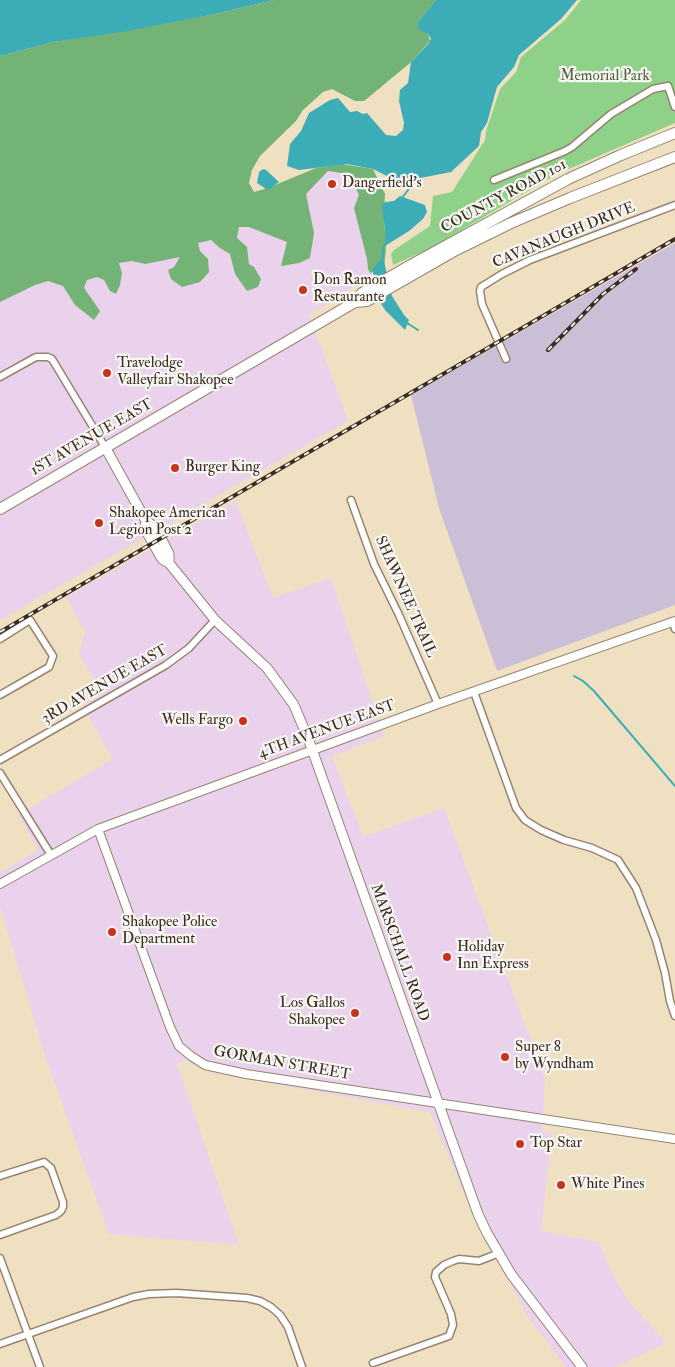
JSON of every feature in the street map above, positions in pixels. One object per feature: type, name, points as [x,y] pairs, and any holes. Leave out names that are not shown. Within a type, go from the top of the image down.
[{"type":"main road","name":"COUNTY ROAD 101","points":[[410,271],[568,179],[675,132]]},
{"type":"main road","points":[[410,271],[511,223],[578,194],[675,157]]},
{"type":"main road","name":"1ST AVENUE EAST","points":[[0,509],[355,302],[367,301],[372,293],[410,271]]},
{"type":"main road","name":"MARSCHALL ROAD","points":[[105,447],[146,521],[145,529],[162,559],[169,563],[215,620],[267,668],[294,705],[478,1214],[511,1274],[582,1367]]},
{"type":"street","points":[[494,180],[565,152],[611,114],[653,89],[672,86],[675,107]]},
{"type":"street","name":"CAVANAUGH DRIVE","points":[[506,359],[482,304],[481,286],[530,260],[675,205]]},
{"type":"street","name":"MARSCHALL ROAD","points":[[0,377],[36,357],[48,357],[55,362],[105,447]]},
{"type":"street","name":"SHAWNEE TRAIL","points":[[350,500],[374,564],[438,704]]},
{"type":"street","points":[[0,639],[30,620],[53,656],[49,667],[0,695]]},
{"type":"street","name":"3RD AVENUE EAST","points":[[0,760],[166,665],[190,648],[215,620]]},
{"type":"street","name":"4TH AVENUE EAST","points":[[0,884],[98,829],[438,704],[674,624]]},
{"type":"street","points":[[474,692],[516,808],[525,820],[540,830],[564,840],[592,848],[618,860],[636,888],[656,940],[675,1016]]},
{"type":"street","points":[[0,773],[50,855]]},
{"type":"street","name":"GORMAN STREET","points":[[98,829],[170,1027],[180,1046],[205,1065],[224,1070],[675,1139]]},
{"type":"street","points":[[0,1176],[44,1162],[51,1168],[63,1207],[61,1212],[56,1215],[0,1235]]},
{"type":"street","points":[[373,1363],[449,1336],[452,1325],[451,1314],[435,1277],[436,1272],[444,1265],[453,1261],[460,1259],[479,1261],[499,1253]]},
{"type":"street","points":[[0,1258],[40,1367]]},
{"type":"street","points":[[0,1344],[133,1297],[149,1294],[177,1293],[246,1298],[271,1307],[280,1315],[288,1328],[302,1367]]},
{"type":"shaded area","points":[[368,168],[384,217],[384,267],[309,315],[348,421],[0,620],[0,286],[181,252],[310,171]]},
{"type":"shaded area","points":[[675,243],[675,605],[497,671],[439,508],[411,395]]},
{"type":"shaded area","points":[[236,501],[273,598],[331,578],[384,736],[332,756],[363,837],[444,808],[545,1080],[542,1131],[552,1133],[541,1231],[599,1242],[613,1275],[630,1303],[666,1343],[615,1367],[566,1367],[528,1317],[470,1208],[430,1112],[213,1073],[184,1060],[177,1064],[239,1245],[109,1234],[45,1056],[0,906],[0,873],[38,850],[18,815],[113,759],[82,706],[102,694],[79,654],[85,632],[66,597]]},
{"type":"green space","points":[[274,0],[436,0],[418,22],[428,34],[430,41],[410,63],[364,101],[355,101],[332,89],[323,92],[303,110],[296,121],[260,156],[252,170],[249,183],[254,192],[316,168],[342,164],[373,169],[385,194],[386,250],[384,267],[370,273],[368,269],[354,208],[359,195],[351,179],[341,173],[328,171],[306,194],[314,233],[310,258],[299,263],[281,266],[287,242],[249,227],[239,227],[237,238],[247,247],[249,264],[254,267],[261,279],[258,287],[247,291],[235,274],[230,254],[211,240],[198,243],[200,251],[208,259],[209,272],[200,282],[182,287],[171,279],[168,270],[174,267],[180,257],[145,264],[132,261],[119,263],[122,273],[116,294],[110,291],[104,280],[97,277],[87,280],[84,288],[100,311],[94,320],[75,305],[63,286],[48,281],[35,285],[0,302],[0,56],[53,42],[215,14]]},
{"type":"green space","name":"Memorial Park","points":[[581,0],[675,0],[675,123],[555,175],[431,248],[393,265],[391,254],[394,250],[430,226],[433,196],[452,192],[485,140],[486,131],[500,89],[516,72],[521,57],[565,20]]},
{"type":"water","points":[[0,0],[274,0],[215,14],[127,31],[53,42],[0,56]]},
{"type":"water","points":[[436,0],[577,0],[561,19],[519,55],[514,67],[497,87],[487,123],[481,132],[479,146],[451,172],[405,181],[395,180],[373,169],[347,164],[299,170],[287,166],[290,144],[301,131],[309,113],[330,100],[338,98],[350,112],[367,113],[386,135],[396,136],[403,130],[404,123],[399,101],[400,90],[408,83],[411,62],[431,39],[428,34],[418,29],[418,22]]},
{"type":"water","points":[[263,169],[279,182],[271,188],[266,189],[257,183],[259,172]]},
{"type":"water","points":[[400,196],[425,205],[427,212],[423,219],[409,231],[385,246],[382,204],[394,201]]},
{"type":"water","points":[[383,257],[392,296],[409,320],[405,330],[385,310],[380,302],[373,269]]},
{"type":"waterway","points":[[402,198],[417,178]]},
{"type":"waterway","points":[[383,257],[385,245]]},
{"type":"waterway","points":[[407,323],[418,330]]},
{"type":"waterway","points":[[574,676],[594,691],[675,786]]},
{"type":"railway","points":[[0,632],[675,239]]},
{"type":"railway","points":[[548,350],[603,294],[636,269]]},
{"type":"place","name":"Dangerfield's","points":[[332,184]]},
{"type":"place","name":"Don Ramon Restaurante","points":[[303,290]]},
{"type":"place","name":"Travelodge Valleyfair Shakopee","points":[[107,373]]},
{"type":"place","name":"Burger King","points":[[175,468]]},
{"type":"place","name":"Shakopee American Legion Post 2","points":[[99,523]]},
{"type":"place","name":"Wells Fargo","points":[[243,721]]},
{"type":"place","name":"Shakopee Police Department","points":[[112,932]]},
{"type":"place","name":"Holiday Inn Express","points":[[447,957]]},
{"type":"place","name":"Los Gallos Shakopee","points":[[355,1013]]},
{"type":"place","name":"Super 8 by Wyndham","points":[[505,1057]]},
{"type":"place","name":"Top Star","points":[[520,1144]]},
{"type":"place","name":"White Pines","points":[[561,1185]]}]
